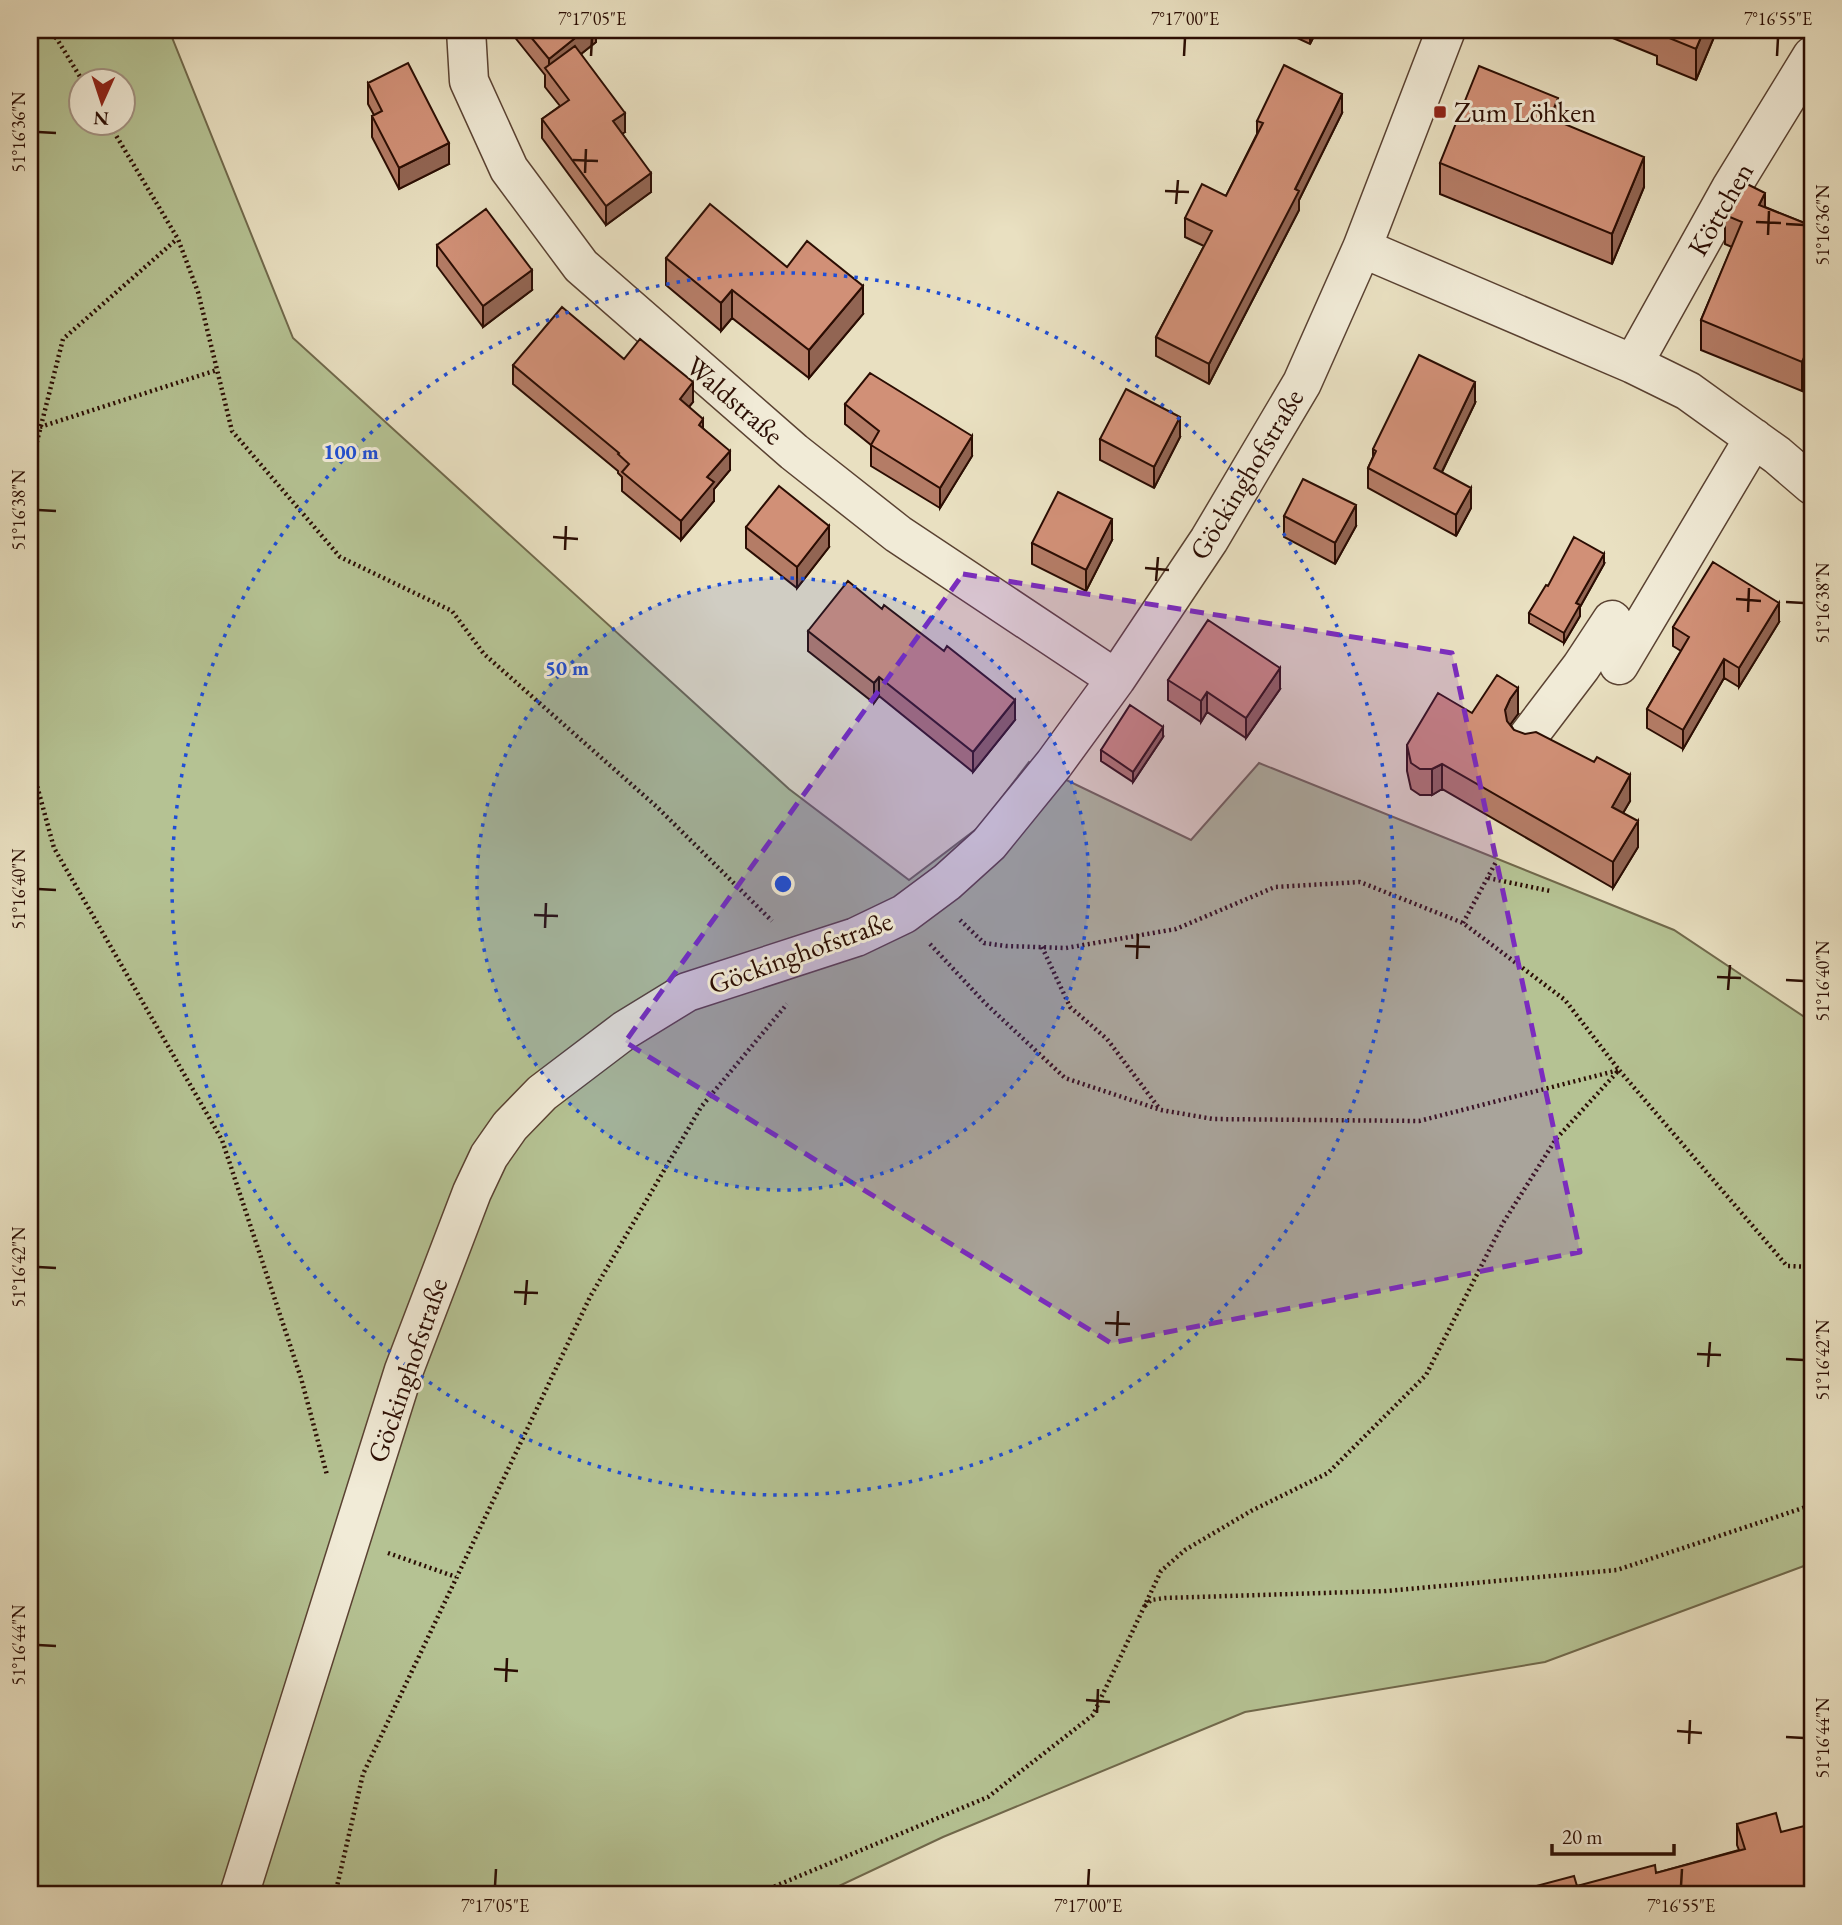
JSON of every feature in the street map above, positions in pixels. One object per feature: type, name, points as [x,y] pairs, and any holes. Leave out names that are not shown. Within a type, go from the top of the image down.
[{"type":"street","name":"Waldstraße","points":[[466,30],[469,81],[506,164],[581,266],[794,452],[898,534],[1116,679]]},
{"type":"street","name":"Göckinghofstraße","points":[[239,1895],[404,1370],[472,1192],[489,1156],[510,1126],[542,1093],[625,1030],[687,992],[856,937],[904,914],[947,882],[989,844],[1054,764],[1116,679],[1209,540],[1301,383],[1362,248],[1446,30]]},
{"type":"street","name":"Köttchen","points":[[1633,364],[1731,188],[1812,56]]},
{"type":"street","points":[[1362,248],[1633,364],[1689,391],[1754,438],[1812,485]]},
{"type":"street","points":[[1527,738],[1581,667],[1615,632],[1754,438]]},
{"type":"path","points":[[47,30],[57,39],[73,66]]},
{"type":"path","points":[[116,136],[178,239],[198,292],[232,430],[340,557],[452,611],[484,654],[657,807],[805,954]]},
{"type":"path","points":[[30,469],[63,339],[178,239]]},
{"type":"path","points":[[40,427],[217,370]]},
{"type":"path","points":[[30,760],[54,848],[222,1140],[301,1378],[329,1484]]},
{"type":"path","points":[[1463,923],[1496,862]]},
{"type":"path","points":[[1488,878],[1549,891]]},
{"type":"path","points":[[984,943],[1066,947],[1176,929],[1275,887],[1360,882],[1463,923],[1565,1000],[1619,1070],[1787,1266],[1812,1267]]},
{"type":"path","points":[[904,914],[985,1003],[1065,1078],[1161,1110],[1213,1119],[1419,1121],[1619,1070]]},
{"type":"path","points":[[1042,947],[1070,1007],[1107,1039],[1161,1110]]},
{"type":"path","points":[[335,1895],[363,1774],[590,1297],[701,1107],[789,1002]]},
{"type":"path","points":[[754,1895],[988,1797],[1093,1715],[1161,1571],[1185,1550],[1251,1511],[1328,1473],[1426,1375],[1503,1223],[1536,1170],[1556,1139],[1619,1070]]},
{"type":"path","points":[[1140,1613],[1151,1600],[1165,1598],[1385,1591],[1617,1570],[1812,1505]]},
{"type":"path","points":[[350,1540],[457,1577]]},
{"type":"highlighted area","points":[[963,574],[1452,653],[1580,1252],[1111,1343],[625,1042]]},
{"type":"green space","points":[[30,30],[169,30],[293,338],[789,789],[909,880],[979,827],[1029,762],[1191,840],[1259,763],[1674,930],[1812,1022],[1812,1563],[1545,1662],[1245,1712],[943,1837],[820,1895],[30,1895]]},
{"type":"building","points":[[525,30],[585,30],[549,59]]},
{"type":"building","points":[[1659,30],[1704,30],[1696,49],[1657,33]]},
{"type":"building","points":[[575,46],[625,113],[613,121],[651,173],[606,206],[542,119],[569,100],[545,68]]},
{"type":"building","points":[[408,63],[449,143],[399,168],[372,116],[382,111],[368,83]]},
{"type":"building","points":[[1284,65],[1342,94],[1295,189],[1299,191],[1209,364],[1156,337],[1212,231],[1185,218],[1202,184],[1226,196],[1263,123],[1257,121]]},
{"type":"building","points":[[1479,66],[1558,98],[1550,118],[1644,157],[1612,234],[1440,163]]},
{"type":"building","points":[[1743,182],[1765,193],[1759,205],[1812,226],[1812,340],[1802,362],[1701,320],[1742,222],[1725,215]]},
{"type":"building","points":[[710,204],[787,267],[807,241],[863,286],[809,350],[732,290],[721,303],[666,258]]},
{"type":"building","points":[[486,209],[532,270],[483,306],[437,245]]},
{"type":"building","points":[[562,307],[624,359],[640,339],[693,382],[680,399],[703,419],[699,425],[730,451],[707,477],[714,482],[681,521],[622,472],[629,464],[619,453],[513,365]]},
{"type":"building","points":[[1419,355],[1475,382],[1434,468],[1471,488],[1456,515],[1368,468],[1376,451],[1373,449]]},
{"type":"building","points":[[870,373],[972,436],[940,488],[871,445],[879,431],[845,404]]},
{"type":"building","points":[[1126,389],[1180,417],[1154,467],[1100,439]]},
{"type":"building","points":[[1303,479],[1356,505],[1335,543],[1284,516]]},
{"type":"building","points":[[779,486],[829,526],[797,567],[746,527]]},
{"type":"building","points":[[1058,492],[1112,519],[1086,570],[1032,543]]},
{"type":"building","points":[[1574,537],[1604,554],[1576,603],[1580,605],[1564,633],[1529,613],[1546,585],[1548,586]]},
{"type":"building","points":[[1713,562],[1779,603],[1739,668],[1724,659],[1683,730],[1647,709],[1689,637],[1673,627]]},
{"type":"building","points":[[848,581],[882,609],[884,605],[944,651],[947,646],[1015,700],[973,752],[879,677],[874,683],[808,631]]},
{"type":"building","points":[[1208,620],[1280,668],[1246,718],[1207,692],[1201,701],[1168,680]]},
{"type":"building","points":[[1497,675],[1518,688],[1505,710],[1507,721],[1514,730],[1525,734],[1536,732],[1594,762],[1597,757],[1630,775],[1612,807],[1638,821],[1613,862],[1442,764],[1432,769],[1420,769],[1411,763],[1407,745],[1438,693],[1472,713]]},
{"type":"building","points":[[1130,705],[1163,727],[1133,772],[1101,750]]},
{"type":"building","points":[[1776,1813],[1781,1832],[1812,1824],[1812,1884],[1773,1895],[1502,1895],[1574,1876],[1577,1886],[1655,1865],[1656,1873],[1745,1849],[1737,1824]]},
{"type":"place","name":"Zum Löhken","points":[[1440,112]]}]
